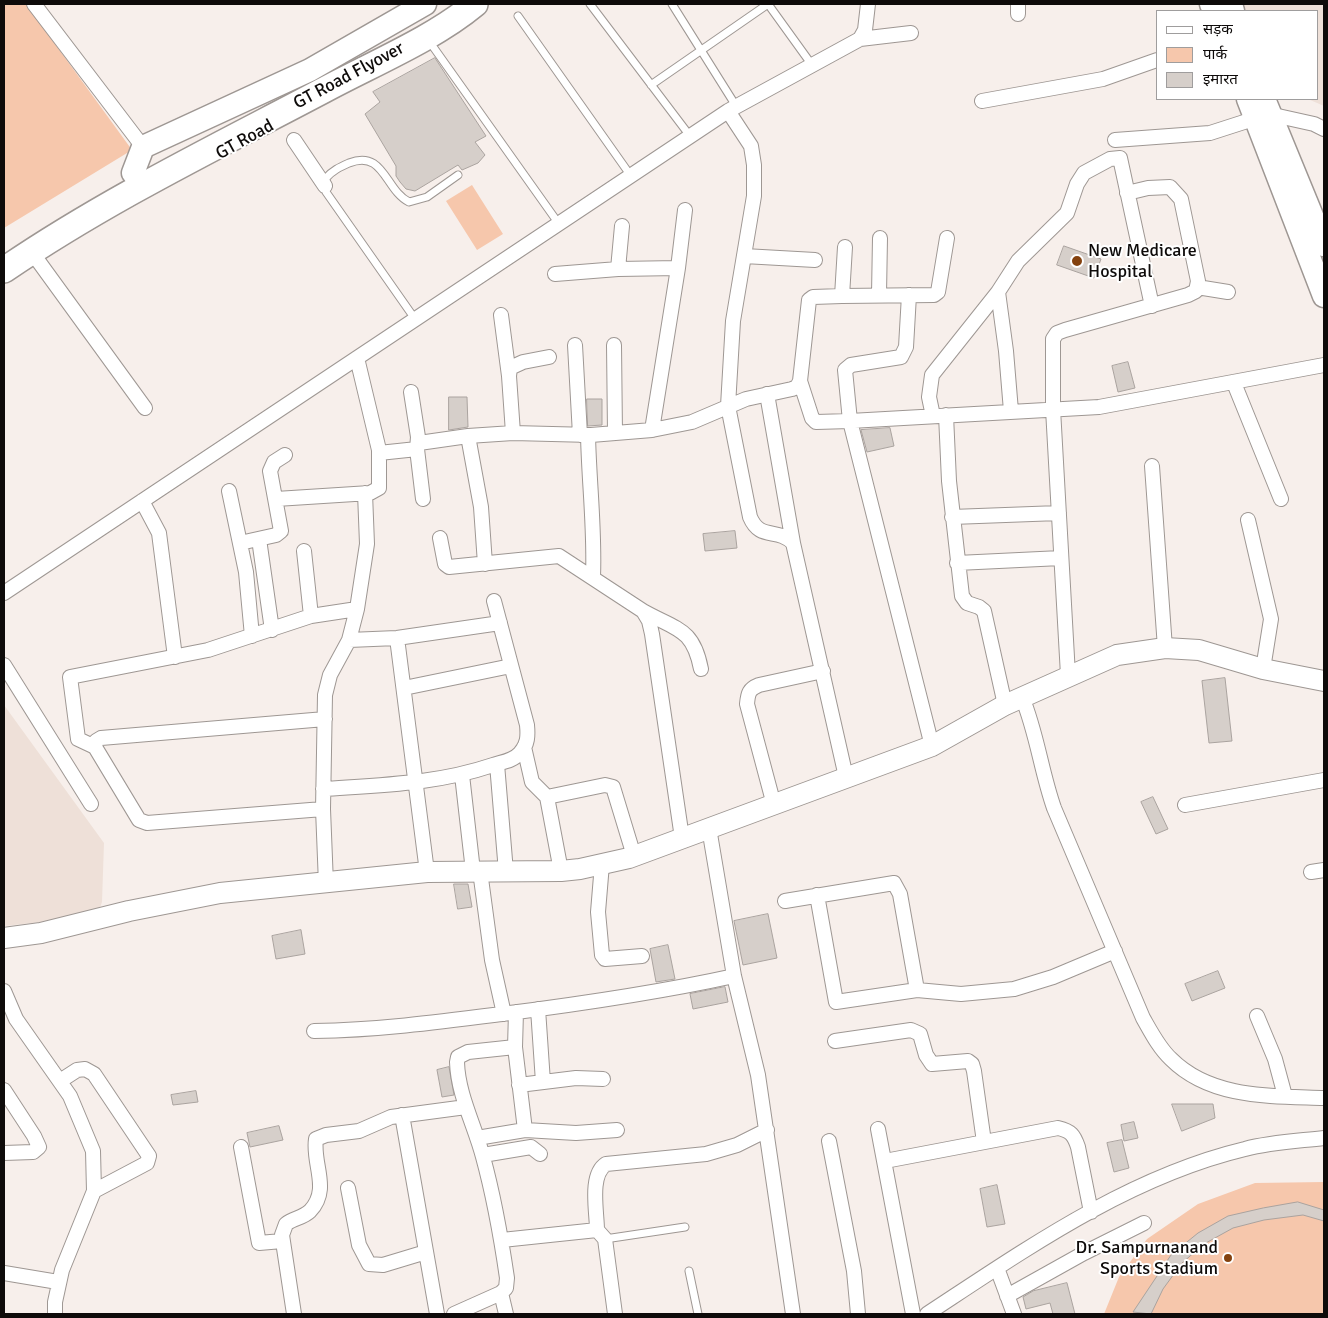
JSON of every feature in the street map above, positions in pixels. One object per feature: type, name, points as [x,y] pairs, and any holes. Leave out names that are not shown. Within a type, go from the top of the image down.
[{"type":"highway","name":"GT Road Flyover","points":[[137,180],[154,161],[423,20],[448,4]]},
{"type":"highway","name":"GT Road Flyover","points":[[154,161],[431,33],[475,4]]},
{"type":"highway","name":"GT Road","points":[[4,270],[19,248],[137,180]]},
{"type":"main road","name":"GT Road","points":[[154,161],[425,4]]},
{"type":"main road","name":"GT Road","points":[[137,180],[168,182],[429,41],[483,4]]},
{"type":"main road","points":[[1259,107],[1284,143],[1324,246]]},
{"type":"main road","points":[[1259,107],[1324,296]]},
{"type":"main road","points":[[137,180],[154,161]]},
{"type":"street","points":[[34,4],[154,161]]},
{"type":"street","points":[[860,38],[864,30],[868,4]]},
{"type":"street","points":[[4,593],[732,109],[860,38],[911,32]]},
{"type":"street","points":[[982,100],[1103,79],[1156,60]]},
{"type":"street","points":[[1115,140],[1210,133],[1259,107],[1314,124],[1324,129]]},
{"type":"street","points":[[732,109],[751,146],[754,165],[754,196],[733,321],[728,406],[750,517],[754,527],[762,532],[787,536],[794,543]]},
{"type":"street","points":[[294,140],[325,186]]},
{"type":"street","points":[[1152,306],[1120,158],[1110,159],[1084,173],[1077,184],[1067,213],[1018,261],[998,292],[932,375],[929,397],[940,415],[963,601],[984,611],[1013,701],[1032,721],[1051,801],[1143,1018],[1154,1039],[1171,1060],[1196,1077],[1227,1090],[1324,1098]]},
{"type":"street","points":[[1068,676],[1053,409],[1052,347],[1057,333],[1188,296],[1196,291],[1198,287],[1181,199],[1170,187],[1148,188],[1127,193]]},
{"type":"street","points":[[652,430],[678,268],[685,210]]},
{"type":"street","points":[[618,269],[622,226]]},
{"type":"street","points":[[879,294],[880,238]]},
{"type":"street","points":[[379,453],[468,436],[513,433],[584,435],[652,430],[692,422],[728,406],[767,394],[792,389],[797,387],[800,381],[809,300],[813,297],[879,294],[930,296],[938,292],[947,238]]},
{"type":"street","points":[[842,296],[844,247]]},
{"type":"street","points":[[19,248],[144,408]]},
{"type":"street","points":[[744,256],[815,260]]},
{"type":"street","points":[[555,274],[618,269],[678,268]]},
{"type":"street","points":[[1198,287],[1228,292]]},
{"type":"street","points":[[998,292],[1006,351],[1011,411]]},
{"type":"street","points":[[909,295],[906,347],[901,358],[851,365],[845,370],[850,421],[932,746]]},
{"type":"street","points":[[501,315],[513,433]]},
{"type":"street","points":[[575,344],[594,545],[593,577]]},
{"type":"street","points":[[614,346],[615,432]]},
{"type":"street","points":[[508,376],[510,368],[514,365],[549,357]]},
{"type":"street","points":[[276,499],[365,494],[380,488],[379,453],[369,403],[357,358]]},
{"type":"street","points":[[800,381],[812,418],[816,422],[850,421],[1099,407],[1234,384],[1324,365]]},
{"type":"street","points":[[1234,384],[1281,499]]},
{"type":"street","points":[[411,392],[423,499]]},
{"type":"street","points":[[767,394],[794,543],[846,776]]},
{"type":"street","points":[[468,436],[481,507],[485,564]]},
{"type":"street","points":[[240,543],[279,534],[281,531],[270,472],[274,462],[285,455]]},
{"type":"street","points":[[1152,466],[1165,648]]},
{"type":"street","points":[[230,491],[246,572],[252,636]]},
{"type":"street","points":[[326,884],[323,809],[325,694],[330,675],[349,640],[357,609],[367,544],[365,494]]},
{"type":"street","points":[[142,502],[159,533],[175,657]]},
{"type":"street","points":[[952,517],[1059,513]]},
{"type":"street","points":[[1248,520],[1271,619],[1264,669]]},
{"type":"street","points":[[440,538],[445,564],[449,567],[559,556],[643,611],[686,634],[693,641],[697,650],[701,669]]},
{"type":"street","points":[[259,539],[272,630]]},
{"type":"street","points":[[304,551],[311,616]]},
{"type":"street","points":[[957,563],[1061,558]]},
{"type":"street","points":[[323,789],[415,783],[462,775],[514,759],[524,747],[528,734],[527,725],[494,601]]},
{"type":"street","points":[[323,809],[147,823],[139,820],[95,747],[78,739],[70,677],[175,657],[272,630],[311,616],[357,609]]},
{"type":"street","points":[[643,611],[649,621],[652,634],[682,838]]},
{"type":"street","points":[[349,640],[397,638],[500,623]]},
{"type":"street","points":[[397,638],[427,872]]},
{"type":"street","points":[[4,938],[40,933],[129,911],[220,893],[326,884],[427,872],[561,871],[634,856],[846,776],[932,746],[1013,701],[1117,655],[1165,648],[1199,650],[1264,669],[1324,681]]},
{"type":"street","points":[[4,665],[92,804]]},
{"type":"street","points":[[404,688],[511,666]]},
{"type":"street","points":[[774,804],[747,704],[748,695],[750,690],[759,684],[823,671]]},
{"type":"street","points":[[95,747],[96,741],[101,738],[325,719]]},
{"type":"street","points":[[524,747],[532,782],[547,797],[561,871]]},
{"type":"street","points":[[497,764],[506,872]]},
{"type":"street","points":[[462,775],[476,871],[492,960],[510,1013],[525,1130]]},
{"type":"street","points":[[1185,805],[1324,780]]},
{"type":"street","points":[[547,797],[605,785],[613,787],[634,856]]},
{"type":"street","points":[[709,828],[734,976],[758,1075],[793,1314]]},
{"type":"street","points":[[602,864],[598,912],[602,955],[605,959],[612,960],[642,956]]},
{"type":"street","points":[[785,901],[894,883],[900,894],[917,990]]},
{"type":"street","points":[[817,895],[836,1002],[917,990],[961,994],[1014,989],[1053,977],[1115,952]]},
{"type":"street","points":[[314,1031],[362,1030],[427,1025],[682,988],[734,976]]},
{"type":"street","points":[[4,991],[16,1019],[70,1096],[93,1151],[94,1191],[58,1282],[55,1314]]},
{"type":"street","points":[[538,1009],[543,1082]]},
{"type":"street","points":[[1258,1016],[1280,1072],[1285,1096]]},
{"type":"street","points":[[835,1041],[911,1030],[920,1034],[926,1055],[932,1064],[968,1061],[972,1064],[974,1071],[984,1142]]},
{"type":"street","points":[[454,1314],[501,1293],[506,1288],[507,1278],[502,1240],[483,1155],[466,1107],[457,1069],[458,1057],[468,1052],[514,1047]]},
{"type":"street","points":[[60,1081],[77,1070],[85,1068],[94,1074],[149,1156],[147,1164],[94,1191]]},
{"type":"street","points":[[519,1085],[576,1078],[603,1079]]},
{"type":"street","points":[[4,1090],[39,1147],[33,1152],[4,1153]]},
{"type":"street","points":[[294,1314],[282,1241],[286,1224],[290,1220],[305,1215],[318,1200],[320,1182],[316,1139],[326,1135],[359,1131],[383,1119],[402,1114],[466,1107]]},
{"type":"street","points":[[402,1114],[437,1314]]},
{"type":"street","points":[[885,1161],[1058,1128],[1068,1130],[1075,1137],[1078,1147],[1091,1212]]},
{"type":"street","points":[[878,1129],[913,1314]]},
{"type":"street","points":[[477,1138],[525,1130],[576,1133],[617,1130]]},
{"type":"street","points":[[615,1314],[601,1235],[596,1183],[600,1172],[606,1164],[706,1154],[737,1145],[767,1130]]},
{"type":"street","points":[[927,1314],[997,1268],[1091,1212],[1144,1184],[1194,1164],[1246,1148],[1324,1138]]},
{"type":"street","points":[[829,1141],[854,1271],[858,1314]]},
{"type":"street","points":[[241,1147],[259,1243],[282,1241]]},
{"type":"street","points":[[483,1155],[531,1147],[540,1154]]},
{"type":"street","points":[[348,1188],[359,1245],[369,1264],[383,1264],[426,1252]]},
{"type":"street","points":[[1007,1296],[1084,1253],[1144,1223]]},
{"type":"street","points":[[502,1240],[601,1235]]},
{"type":"street","points":[[997,1268],[1014,1314]]},
{"type":"street","points":[[4,1273],[58,1282]]},
{"type":"street","points":[[501,1293],[506,1314]]},
{"type":"lane","points":[[590,4],[690,136]]},
{"type":"lane","points":[[672,4],[700,49],[732,109]]},
{"type":"lane","points":[[651,85],[700,49],[768,4],[812,65]]},
{"type":"lane","points":[[518,16],[631,176]]},
{"type":"lane","points":[[429,41],[558,224]]},
{"type":"lane","points":[[415,319],[326,192],[326,178],[334,170],[360,159],[371,161],[380,169],[401,198],[409,202],[427,197],[458,175]]},
{"type":"lane","points":[[601,1235],[685,1227]]},
{"type":"lane","points":[[689,1271],[698,1314]]},
{"type":"shaded area","points":[[1240,4],[1324,4],[1324,106],[1310,100],[1318,100],[1318,10],[1243,10]]},
{"type":"shaded area","points":[[4,705],[104,843],[102,902],[97,916],[4,926]]},
{"type":"green space","points":[[4,4],[26,4],[132,150],[4,228]]},
{"type":"green space","points":[[472,185],[503,234],[477,250],[446,201]]},
{"type":"green space","name":"Dr. Sampurnanand Sports Stadium","points":[[1324,1182],[1324,1314],[1104,1314],[1119,1277],[1147,1239],[1198,1204],[1255,1183]]},
{"type":"building","points":[[435,58],[486,136],[475,142],[485,155],[478,163],[462,170],[458,165],[415,191],[406,189],[396,176],[396,166],[365,114],[380,102],[373,92]]},
{"type":"building","points":[[1064,246],[1101,259],[1094,278],[1057,265]]},
{"type":"building","points":[[1128,362],[1135,388],[1118,392],[1112,366]]},
{"type":"building","points":[[449,397],[467,397],[468,427],[449,430]]},
{"type":"building","points":[[587,399],[602,399],[602,425],[588,426]]},
{"type":"building","points":[[890,428],[894,446],[867,452],[861,430]]},
{"type":"building","points":[[735,531],[737,548],[705,551],[703,534]]},
{"type":"building","points":[[1225,678],[1232,741],[1209,743],[1202,681]]},
{"type":"building","points":[[1153,797],[1168,829],[1156,834],[1141,802]]},
{"type":"building","points":[[454,884],[468,884],[472,907],[458,909]]},
{"type":"building","points":[[768,914],[777,958],[743,965],[734,921]]},
{"type":"building","points":[[301,930],[305,954],[276,959],[272,936]]},
{"type":"building","points":[[668,945],[675,979],[656,982],[650,949]]},
{"type":"building","points":[[1218,971],[1225,988],[1192,1001],[1185,984]]},
{"type":"building","points":[[725,987],[728,1002],[693,1009],[690,994]]},
{"type":"building","points":[[449,1067],[454,1095],[442,1097],[437,1070]]},
{"type":"building","points":[[196,1091],[198,1102],[173,1105],[171,1095]]},
{"type":"building","points":[[1172,1104],[1213,1104],[1215,1118],[1182,1131]]},
{"type":"building","points":[[1134,1122],[1138,1138],[1124,1141],[1121,1125]]},
{"type":"building","points":[[279,1126],[283,1140],[250,1147],[247,1133]]},
{"type":"building","points":[[1122,1140],[1129,1168],[1114,1172],[1107,1143]]},
{"type":"building","points":[[997,1185],[1005,1224],[987,1227],[980,1189]]},
{"type":"building","points":[[1298,1202],[1324,1210],[1324,1221],[1303,1215],[1264,1220],[1233,1228],[1204,1244],[1182,1263],[1163,1289],[1151,1314],[1133,1312],[1171,1255],[1198,1233],[1228,1216]]},
{"type":"building","points":[[1067,1283],[1075,1314],[1053,1314],[1050,1303],[1026,1309],[1023,1297],[1033,1291]]},
{"type":"place","name":"New Medicare Hospital","points":[[1077,261]]},
{"type":"place","name":"Dr. Sampurnanand Sports Stadium","points":[[1228,1258]]}]
